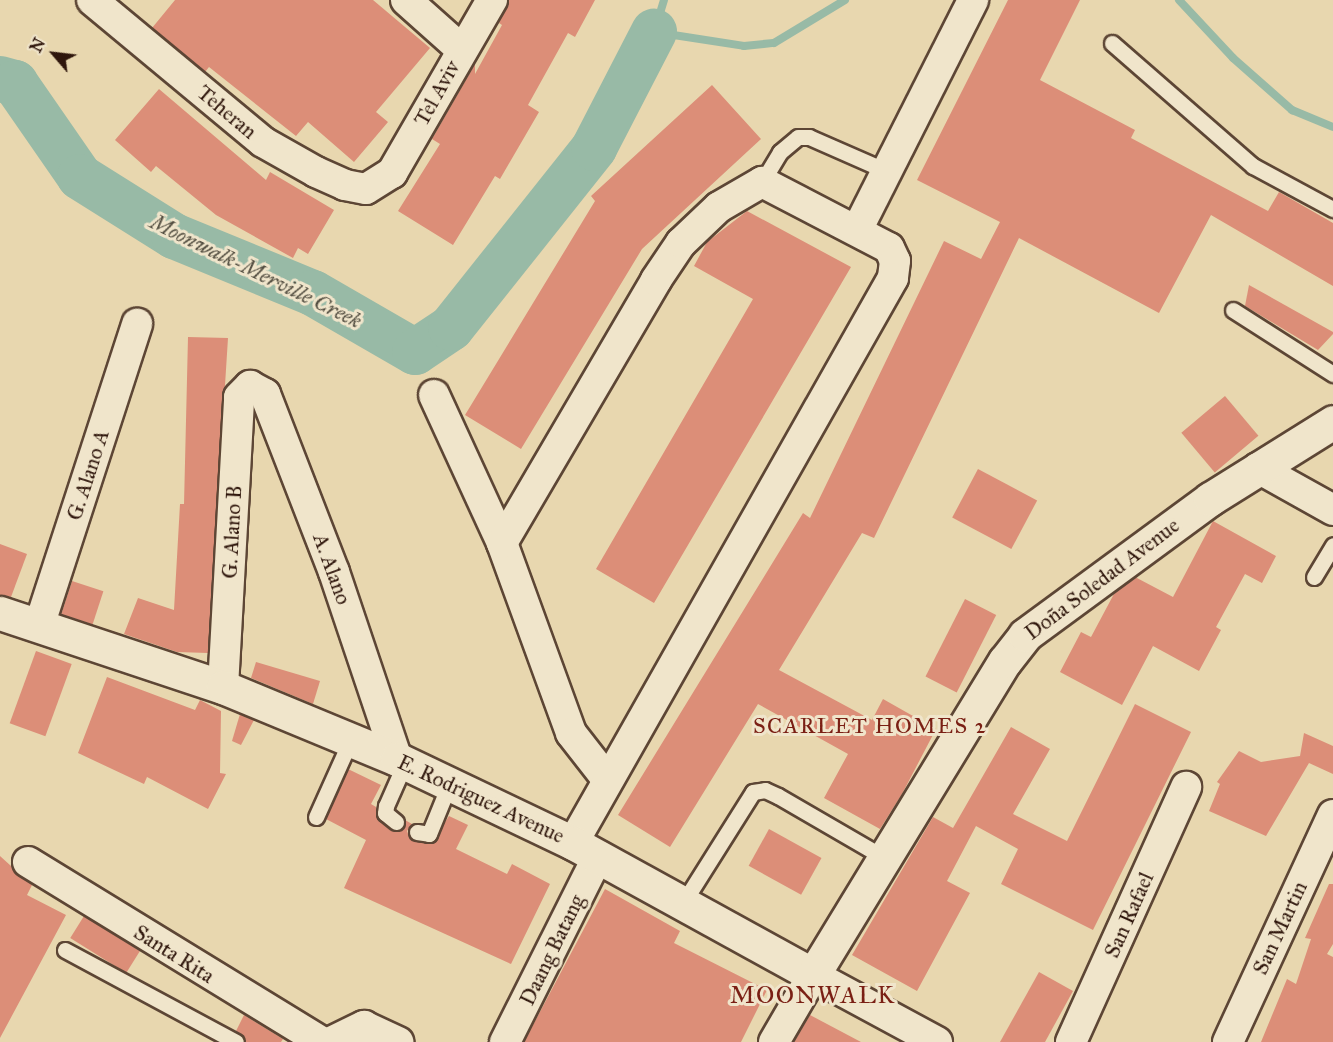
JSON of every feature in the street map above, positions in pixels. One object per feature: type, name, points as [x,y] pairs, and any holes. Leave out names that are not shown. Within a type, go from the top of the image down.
[{"type":"main road","name":"Doña Soledad Avenue","points":[[813,975],[1005,661],[1025,634],[1062,604],[1258,468],[1333,422]]},
{"type":"main road","name":"E. Rodriguez Avenue","points":[[0,613],[223,687],[401,761],[585,850],[813,975]]},
{"type":"street","name":"Teheran","points":[[92,0],[263,142],[345,185],[366,189],[379,184]]},
{"type":"street","points":[[406,0],[461,49]]},
{"type":"street","name":"Tel Aviv","points":[[379,184],[392,173],[461,49],[492,0]]},
{"type":"street","points":[[502,543],[681,243],[719,207],[762,182],[857,230],[973,0]]},
{"type":"street","name":"Daang Batang","points":[[505,1042],[585,850],[607,779],[893,278],[895,261],[889,248],[857,230]]},
{"type":"street","name":"G. Alano A","points":[[39,626],[137,324]]},
{"type":"street","name":"G. Alano B","points":[[223,687],[239,397],[245,387],[254,387]]},
{"type":"street","name":"A. Alano","points":[[254,387],[265,394],[334,572],[401,761]]},
{"type":"street","points":[[435,395],[502,543],[571,733],[607,779]]},
{"type":"street","points":[[1258,468],[1333,510]]},
{"type":"street","name":"San Rafael","points":[[1071,1042],[1186,788]]},
{"type":"street","name":"San Martin","points":[[1227,1042],[1333,815]]},
{"type":"street","name":"Santa Rita","points":[[28,862],[322,1042]]},
{"type":"street","points":[[774,1042],[813,975]]},
{"type":"street","name":"E. Rodriguez Avenue","points":[[813,975],[937,1042]]},
{"type":"street","points":[[331,1042],[364,1026],[398,1042]]},
{"type":"lane","points":[[1112,43],[1253,166],[1333,209]]},
{"type":"lane","points":[[762,182],[780,152],[798,137],[819,141],[887,171]]},
{"type":"lane","points":[[1233,310],[1333,374]]},
{"type":"lane","points":[[1314,576],[1333,545]]},
{"type":"lane","points":[[316,817],[351,739]]},
{"type":"lane","points":[[396,822],[385,813],[401,761]]},
{"type":"lane","points":[[417,832],[429,834],[450,785]]},
{"type":"lane","points":[[683,903],[745,799],[753,792],[765,790],[887,854]]},
{"type":"lane","points":[[64,950],[236,1042]]},
{"type":"building","points":[[175,0],[373,0],[430,48],[376,112],[388,122],[354,162],[308,122],[296,136],[209,67],[205,72],[152,28]]},
{"type":"building","points":[[509,0],[595,0],[575,37],[568,33],[528,105],[539,112],[500,179],[495,176],[453,245],[398,211],[440,144],[432,139],[475,64],[475,74],[502,25],[499,23]]},
{"type":"building","points":[[1008,0],[1080,0],[1040,80],[1135,130],[1131,138],[1268,211],[1279,192],[1333,223],[1333,286],[1211,215],[1159,313],[1019,238],[874,538],[862,533],[779,670],[872,720],[883,699],[936,729],[902,794],[880,829],[824,798],[848,754],[758,704],[670,847],[618,815],[803,513],[810,518],[944,241],[981,259],[1000,222],[917,180]]},
{"type":"building","points":[[712,85],[761,139],[642,249],[521,449],[465,415],[595,201],[591,196]]},
{"type":"building","points":[[159,89],[266,180],[270,172],[334,210],[308,254],[298,248],[293,258],[216,215],[156,166],[151,172],[115,140]]},
{"type":"building","points":[[747,211],[851,267],[654,603],[596,569],[753,299],[694,266],[707,242]]},
{"type":"building","points":[[1249,285],[1333,334],[1318,350],[1245,306]]},
{"type":"building","points":[[188,337],[228,338],[208,653],[177,652],[124,634],[138,598],[174,610],[180,504],[184,504]]},
{"type":"building","points":[[1225,396],[1258,436],[1215,472],[1181,433]]},
{"type":"building","points":[[978,469],[1037,500],[1011,549],[952,518]]},
{"type":"building","points":[[1213,521],[1276,556],[1262,583],[1245,574],[1216,627],[1221,630],[1199,671],[1153,646],[1122,705],[1060,672],[1081,632],[1091,637],[1115,592],[1135,577],[1173,597]]},
{"type":"building","points":[[0,544],[27,554],[11,597],[0,595]]},
{"type":"building","points":[[72,581],[103,591],[93,624],[61,614]]},
{"type":"building","points":[[965,599],[996,615],[957,692],[926,677]]},
{"type":"building","points":[[36,651],[72,664],[45,736],[10,723]]},
{"type":"building","points":[[256,662],[320,681],[313,704],[251,678]]},
{"type":"building","points":[[107,677],[195,710],[200,700],[221,711],[220,773],[226,774],[208,809],[147,777],[144,784],[78,753]]},
{"type":"building","points":[[1135,704],[1191,732],[1093,930],[1001,884],[1018,849],[976,826],[947,881],[970,893],[917,991],[852,955],[933,817],[953,828],[1011,727],[1050,749],[1013,814],[1067,841]]},
{"type":"building","points":[[240,714],[254,720],[241,745],[232,741]]},
{"type":"building","points":[[1304,733],[1333,746],[1333,774],[1309,763],[1266,836],[1209,811],[1220,784],[1217,782],[1239,751],[1261,762],[1300,756]]},
{"type":"building","points":[[348,769],[381,785],[371,804],[376,807],[378,820],[390,830],[400,831],[405,820],[412,824],[407,831],[410,839],[431,843],[449,816],[468,825],[456,849],[507,874],[512,864],[550,884],[511,964],[344,888],[366,840],[326,819]]},
{"type":"building","points":[[769,829],[821,858],[801,895],[749,866]]},
{"type":"building","points":[[0,856],[32,885],[27,895],[66,915],[0,1038]]},
{"type":"building","points":[[1329,884],[1333,884],[1333,944],[1327,954],[1333,957],[1333,1042],[1261,1042],[1287,979],[1296,984],[1311,939],[1305,938]]},
{"type":"building","points":[[605,889],[680,931],[674,943],[767,990],[741,1042],[524,1042]]},
{"type":"building","points":[[84,916],[140,951],[126,973],[70,938]]},
{"type":"building","points":[[1039,972],[1073,991],[1045,1042],[1000,1042]]},
{"type":"building","points":[[244,1015],[283,1039],[281,1042],[246,1042],[236,1031]]},
{"type":"building","points":[[810,1015],[861,1042],[794,1042]]},
{"type":"waterway","name":"Moonwalk-Merville Creek","points":[[664,0],[654,32],[744,46],[774,43],[845,0]]},
{"type":"waterway","name":"Moonwalk-Merville Creek","points":[[1179,0],[1233,58],[1292,110],[1333,127]]},
{"type":"waterway","name":"Moonwalk-Merville Creek","points":[[0,79],[15,83],[80,177],[174,236],[313,293],[415,352],[451,328],[594,148],[654,32]]},
{"type":"district","name":"SCARLET HOMES 2","points":[[870,726]]},
{"type":"district","name":"MOONWALK","points":[[813,996]]}]
